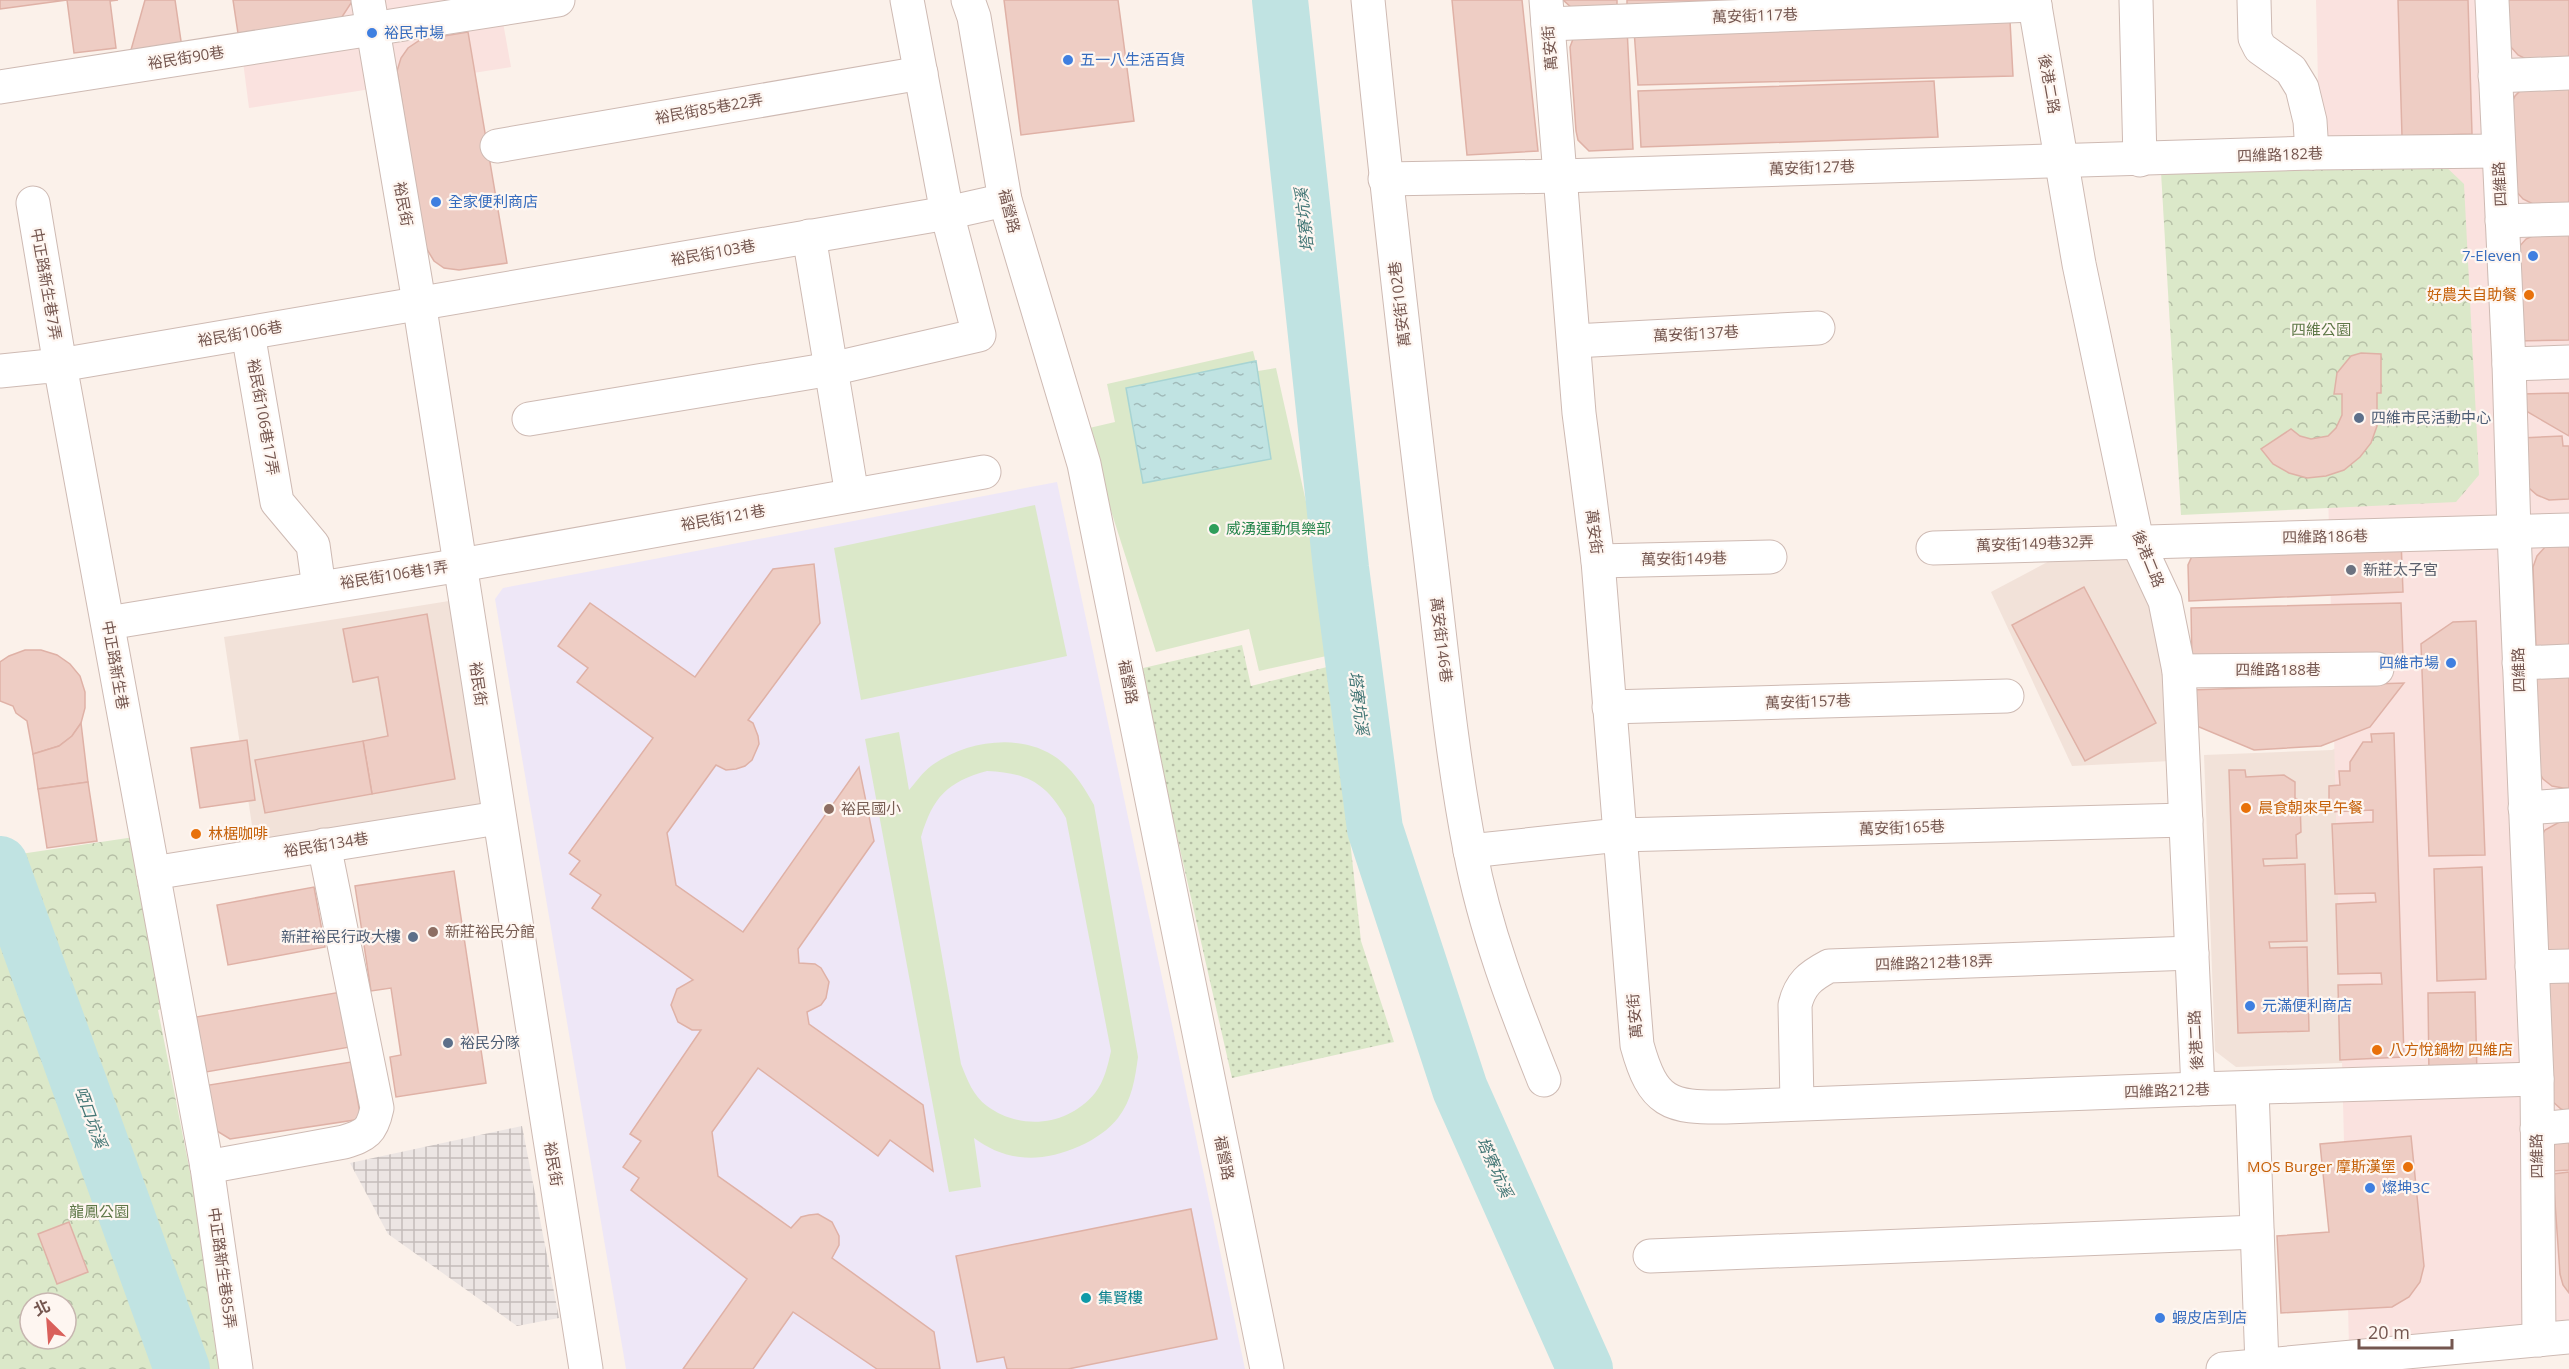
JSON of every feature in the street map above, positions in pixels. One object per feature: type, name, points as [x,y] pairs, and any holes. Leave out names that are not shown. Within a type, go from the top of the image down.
[{"type":"street","name":"裕民街90巷","points":[[0,87],[371,14],[558,0]]},
{"type":"street","points":[[529,419],[831,369],[979,335],[948,213],[907,0]]},
{"type":"street","name":"福營路","points":[[968,0],[974,17],[1005,200],[1084,464],[1267,1369]]},
{"type":"street","name":"萬安街102巷","points":[[1368,0],[1385,179],[1415,428]]},
{"type":"street","points":[[2136,0],[2139,160]]},
{"type":"street","points":[[2254,0],[2255,39],[2260,48],[2291,70],[2302,88],[2310,121],[2312,153]]},
{"type":"street","name":"四維路","points":[[2492,0],[2510,364],[2536,1130],[2554,1339]]},
{"type":"street","name":"萬安街117巷","points":[[1547,12],[2034,3]]},
{"type":"street","name":"後港二路","points":[[2034,3],[2079,264],[2137,541],[2165,601],[2179,671],[2198,1089]]},
{"type":"street","name":"萬安街","points":[[1547,12],[1580,413],[1598,561],[1637,1045],[1642,1064],[1652,1085],[1666,1101],[1684,1106],[1716,1108],[1797,1103]]},
{"type":"street","name":"裕民街","points":[[371,14],[461,565],[498,818],[586,1369]]},
{"type":"street","name":"裕民街85巷22弄","points":[[497,146],[921,72]]},
{"type":"street","points":[[2495,76],[2569,73]]},
{"type":"street","name":"四維路182巷","points":[[2062,160],[2139,160],[2312,153],[2498,151]]},
{"type":"street","name":"萬安街127巷","points":[[1561,176],[2062,160]]},
{"type":"street","points":[[1385,179],[1561,176]]},
{"type":"street","name":"裕民街103巷","points":[[419,302],[948,213],[1005,200]]},
{"type":"street","name":"中正路新生巷7弄","points":[[33,203],[60,365]]},
{"type":"street","points":[[2502,221],[2569,219]]},
{"type":"street","points":[[808,236],[852,495]]},
{"type":"street","name":"裕民街106巷","points":[[60,365],[419,302]]},
{"type":"street","name":"萬安街137巷","points":[[1574,341],[1818,328]]},
{"type":"street","name":"裕民街106巷17弄","points":[[248,333],[278,502]]},
{"type":"street","points":[[2510,364],[2569,363]]},
{"type":"street","points":[[0,371],[60,365]]},
{"type":"street","name":"中正路新生巷","points":[[60,365],[181,1025]]},
{"type":"street","name":"萬安街146巷","points":[[1415,428],[1454,745],[1470,851],[1499,965],[1544,1080]]},
{"type":"street","name":"裕民街121巷","points":[[461,565],[984,472]]},
{"type":"street","name":"裕民街106巷1弄","points":[[278,502],[313,545],[319,588],[461,565]]},
{"type":"street","name":"四維路186巷","points":[[2137,541],[2569,530]]},
{"type":"street","name":"萬安街149巷32弄","points":[[1934,548],[2137,541]]},
{"type":"street","name":"萬安街149巷","points":[[1598,561],[1770,557]]},
{"type":"street","points":[[108,624],[319,588]]},
{"type":"street","points":[[2519,663],[2569,660]]},
{"type":"street","name":"四維路188巷","points":[[2179,671],[2378,669]]},
{"type":"street","name":"萬安街157巷","points":[[1609,707],[2007,696]]},
{"type":"street","points":[[2525,808],[2569,805]]},
{"type":"street","name":"裕民街134巷","points":[[153,873],[498,818]]},
{"type":"street","name":"萬安街165巷","points":[[1619,836],[2186,820]]},
{"type":"street","points":[[1470,851],[1619,836]]},
{"type":"street","points":[[207,1167],[345,1142],[364,1136],[374,1124],[377,1108],[324,845]]},
{"type":"street","name":"四維路212巷18弄","points":[[1797,1103],[1795,1005],[1798,991],[1806,980],[1828,966],[2192,953]]},
{"type":"street","points":[[2532,967],[2569,966]]},
{"type":"street","name":"中正路新生巷85弄","points":[[181,1025],[207,1167],[236,1369]]},
{"type":"street","name":"四維路212巷","points":[[1797,1103],[2536,1079]]},
{"type":"street","points":[[2252,1089],[2262,1365]]},
{"type":"street","points":[[2536,1130],[2569,1126]]},
{"type":"street","points":[[1650,1256],[2257,1232]]},
{"type":"street","points":[[2223,1369],[2262,1365],[2483,1357],[2554,1339]]},
{"type":"shaded area","name":"裕民市場","points":[[235,0],[499,0],[511,67],[249,108]]},
{"type":"shaded area","name":"四維市場","points":[[2316,0],[2569,0],[2569,1327],[2349,1347]]},
{"type":"shaded area","name":"裕民國小","points":[[1057,482],[1245,1369],[626,1369],[495,599],[503,588]]},
{"type":"shaded area","points":[[2136,555],[2160,615],[2171,761],[2072,766],[1991,592],[2055,558]]},
{"type":"shaded area","points":[[449,601],[481,808],[254,839],[224,637]]},
{"type":"shaded area","points":[[2385,723],[2420,1060],[2236,1067],[2215,1051],[2204,755],[2332,750]]},
{"type":"shaded area","points":[[522,1126],[559,1318],[517,1326],[388,1234],[350,1163]]},
{"type":"green space","name":"四維公園","points":[[2441,162],[2464,184],[2479,475],[2456,502],[2181,515],[2161,172]]},
{"type":"green space","name":"威湧運動俱樂部","points":[[1253,351],[1258,371],[1276,368],[1340,653],[1259,671],[1249,629],[1156,652],[1085,429],[1115,422],[1107,384]]},
{"type":"green space","points":[[1035,505],[1067,656],[861,700],[834,548]]},
{"type":"green space","points":[[1242,645],[1251,686],[1331,666],[1361,941],[1394,1042],[1232,1078],[1139,669]]},
{"type":"green space","points":[[899,732],[909,790],[931,766],[960,751],[993,743],[1027,745],[1043,750],[1069,768],[1094,805],[1138,1057],[1132,1089],[1123,1111],[1110,1127],[1074,1149],[1046,1157],[1013,1156],[996,1151],[974,1138],[981,1187],[949,1192],[865,739]],"holes":[[[987,771],[1025,778],[1043,788],[1066,818],[1111,1051],[1103,1079],[1095,1093],[1072,1112],[1044,1121],[1029,1122],[1014,1119],[987,1106],[971,1087],[961,1064],[921,837],[937,801],[952,786],[973,775]]]},
{"type":"green space","name":"龍鳳公園","points":[[141,836],[168,1007],[158,1010],[229,1369],[199,1369],[175,1301],[143,1314],[164,1369],[0,1369],[0,869],[7,856]]},
{"type":"water","points":[[1256,361],[1271,459],[1143,483],[1126,388]]},
{"type":"building","points":[[0,0],[67,0],[0,9]]},
{"type":"building","points":[[67,0],[118,0],[110,1],[116,48],[74,53]]},
{"type":"building","points":[[145,0],[175,0],[182,48],[129,57]]},
{"type":"building","points":[[233,0],[353,0],[336,26],[239,40]]},
{"type":"building","name":"五一八生活百貨","points":[[1004,0],[1118,0],[1134,121],[1021,135]]},
{"type":"building","points":[[1452,0],[1522,0],[1538,151],[1467,155]]},
{"type":"building","points":[[1563,0],[1617,0],[1617,7],[1573,9]]},
{"type":"building","points":[[1627,0],[1827,0],[1627,7]]},
{"type":"building","points":[[2398,0],[2468,0],[2472,134],[2402,136]]},
{"type":"building","points":[[2504,0],[2569,0],[2569,59],[2530,61],[2518,55],[2510,46]]},
{"type":"building","points":[[2010,21],[2013,76],[1638,85],[1634,30]]},
{"type":"building","points":[[1627,28],[1633,149],[1589,151],[1578,140],[1576,131],[1570,47],[1573,39]]},
{"type":"building","points":[[468,32],[507,263],[459,270],[444,268],[434,261],[425,246],[397,71],[401,58],[408,48],[420,40]]},
{"type":"building","points":[[1934,81],[1938,137],[1641,147],[1638,91]]},
{"type":"building","points":[[2569,83],[2569,205],[2535,205],[2523,199],[2515,190],[2510,107],[2515,96],[2523,88]]},
{"type":"building","points":[[2569,233],[2569,340],[2516,341],[2518,248],[2526,239],[2537,234]]},
{"type":"building","name":"四維市民活動中心","points":[[2361,353],[2381,354],[2381,393],[2377,393],[2377,426],[2371,443],[2360,457],[2344,470],[2326,476],[2307,478],[2289,473],[2273,464],[2261,449],[2291,429],[2300,436],[2311,439],[2328,436],[2336,428],[2342,415],[2342,394],[2334,394],[2337,373],[2351,356]]},
{"type":"building","points":[[2569,393],[2569,436],[2521,408],[2521,394]]},
{"type":"building","points":[[2562,436],[2563,446],[2569,446],[2569,499],[2549,500],[2537,495],[2529,488],[2521,438]]},
{"type":"building","points":[[2401,540],[2403,592],[2189,601],[2188,565],[2193,554]]},
{"type":"building","points":[[2569,541],[2569,648],[2536,649],[2533,567],[2537,556],[2545,547],[2556,542]]},
{"type":"building","points":[[814,564],[820,623],[748,720],[753,723],[759,744],[752,760],[736,769],[726,770],[716,765],[667,833],[676,885],[743,932],[859,767],[874,841],[798,949],[799,963],[815,964],[821,968],[829,982],[826,998],[821,1005],[807,1012],[809,1024],[923,1105],[933,1171],[890,1140],[878,1156],[758,1068],[712,1132],[718,1176],[791,1228],[801,1217],[809,1215],[818,1214],[832,1222],[839,1236],[839,1245],[832,1258],[934,1332],[940,1369],[877,1369],[793,1312],[753,1369],[683,1369],[747,1279],[631,1190],[639,1178],[623,1167],[641,1141],[630,1134],[701,1030],[692,1030],[678,1022],[671,1005],[677,989],[693,980],[592,908],[601,895],[570,874],[580,861],[569,853],[653,738],[577,682],[588,668],[558,646],[590,603],[695,677],[773,569]]},
{"type":"building","points":[[2084,587],[2156,723],[2085,761],[2012,625]]},
{"type":"building","points":[[2401,603],[2403,657],[2192,663],[2191,608]]},
{"type":"building","points":[[427,614],[455,779],[372,794],[363,741],[388,736],[378,677],[353,682],[343,629]]},
{"type":"building","points":[[2476,621],[2485,855],[2429,856],[2421,644],[2453,622]]},
{"type":"building","points":[[25,650],[41,650],[57,655],[70,664],[80,676],[85,692],[85,708],[81,723],[72,736],[59,746],[33,754],[27,721],[16,713],[13,706],[0,701],[0,662]]},
{"type":"building","points":[[2569,673],[2569,788],[2563,788],[2552,786],[2543,779],[2538,770],[2536,674]]},
{"type":"building","points":[[2404,683],[2370,727],[2321,746],[2254,750],[2192,724],[2190,690]]},
{"type":"building","points":[[81,723],[88,782],[38,789],[33,754],[59,746],[72,736]]},
{"type":"building","points":[[2394,733],[2404,1057],[2340,1060],[2338,985],[2382,984],[2381,973],[2338,974],[2336,904],[2376,902],[2375,893],[2335,894],[2332,824],[2373,822],[2373,810],[2329,812],[2329,786],[2340,785],[2339,771],[2350,771],[2350,762],[2363,742],[2372,742],[2371,734]]},
{"type":"building","points":[[247,740],[255,800],[200,808],[191,748]]},
{"type":"building","points":[[363,741],[372,794],[265,813],[255,760]]},
{"type":"building","points":[[2229,770],[2245,770],[2246,777],[2284,775],[2295,782],[2295,798],[2300,801],[2301,832],[2296,835],[2297,858],[2263,859],[2264,866],[2305,864],[2307,941],[2269,942],[2270,948],[2307,947],[2309,1031],[2238,1033]]},
{"type":"building","points":[[88,782],[97,841],[47,848],[38,789]]},
{"type":"building","points":[[2563,820],[2569,820],[2569,950],[2544,951],[2540,839],[2545,830]]},
{"type":"building","points":[[2482,867],[2486,979],[2437,981],[2434,869]]},
{"type":"building","name":"新莊裕民行政大樓","points":[[454,871],[486,1083],[396,1097],[390,1057],[401,1055],[391,988],[371,991],[355,886]]},
{"type":"building","points":[[314,887],[325,947],[228,965],[217,905]]},
{"type":"building","points":[[2569,979],[2569,1112],[2561,1109],[2552,1101],[2543,980]]},
{"type":"building","points":[[341,992],[350,1047],[206,1072],[196,1017]]},
{"type":"building","points":[[2475,992],[2477,1075],[2429,1077],[2428,993]]},
{"type":"building","points":[[351,1062],[361,1119],[230,1139],[212,1128],[203,1086]]},
{"type":"building","name":"燦坤3C","points":[[2411,1136],[2424,1266],[2420,1282],[2409,1297],[2392,1307],[2281,1313],[2277,1236],[2329,1232],[2320,1144]]},
{"type":"building","points":[[2569,1138],[2569,1170],[2553,1171],[2552,1139]]},
{"type":"building","points":[[2569,1172],[2569,1293],[2563,1285],[2560,1274],[2553,1174]]},
{"type":"building","name":"集賢樓","points":[[1191,1209],[1217,1339],[1068,1369],[1007,1369],[1004,1357],[977,1362],[956,1256]]},
{"type":"building","points":[[69,1222],[88,1272],[57,1284],[38,1234]]},
{"type":"waterway","name":"塔寮坑溪","points":[[1280,0],[1341,568],[1375,829],[1460,1089],[1585,1369]]},
{"type":"waterway","name":"啞口坑溪","points":[[0,864],[182,1369]]},
{"type":"place","name":"裕民市場","points":[[372,33]]},
{"type":"place","name":"五一八生活百貨","points":[[1068,60]]},
{"type":"place","name":"全家便利商店","points":[[436,202]]},
{"type":"place","name":"7-Eleven","points":[[2533,256]]},
{"type":"place","name":"好農夫自助餐","points":[[2529,295]]},
{"type":"place","name":"四維市民活動中心","points":[[2359,418]]},
{"type":"place","name":"威湧運動俱樂部","points":[[1214,529]]},
{"type":"place","name":"新莊太子宮","points":[[2351,570]]},
{"type":"place","name":"四維市場","points":[[2451,663]]},
{"type":"place","name":"晨食朝來早午餐","points":[[2246,808]]},
{"type":"place","name":"裕民國小","points":[[829,809]]},
{"type":"place","name":"林椐咖啡","points":[[196,834]]},
{"type":"place","name":"新莊裕民分館","points":[[433,932]]},
{"type":"place","name":"新莊裕民行政大樓","points":[[413,937]]},
{"type":"place","name":"元滿便利商店","points":[[2250,1006]]},
{"type":"place","name":"裕民分隊","points":[[448,1043]]},
{"type":"place","name":"八方悅鍋物 四維店","points":[[2377,1050]]},
{"type":"place","name":"MOS Burger 摩斯漢堡","points":[[2408,1167]]},
{"type":"place","name":"燦坤3C","points":[[2370,1188]]},
{"type":"place","name":"集賢樓","points":[[1086,1298]]},
{"type":"place","name":"蝦皮店到店","points":[[2160,1318]]}]
